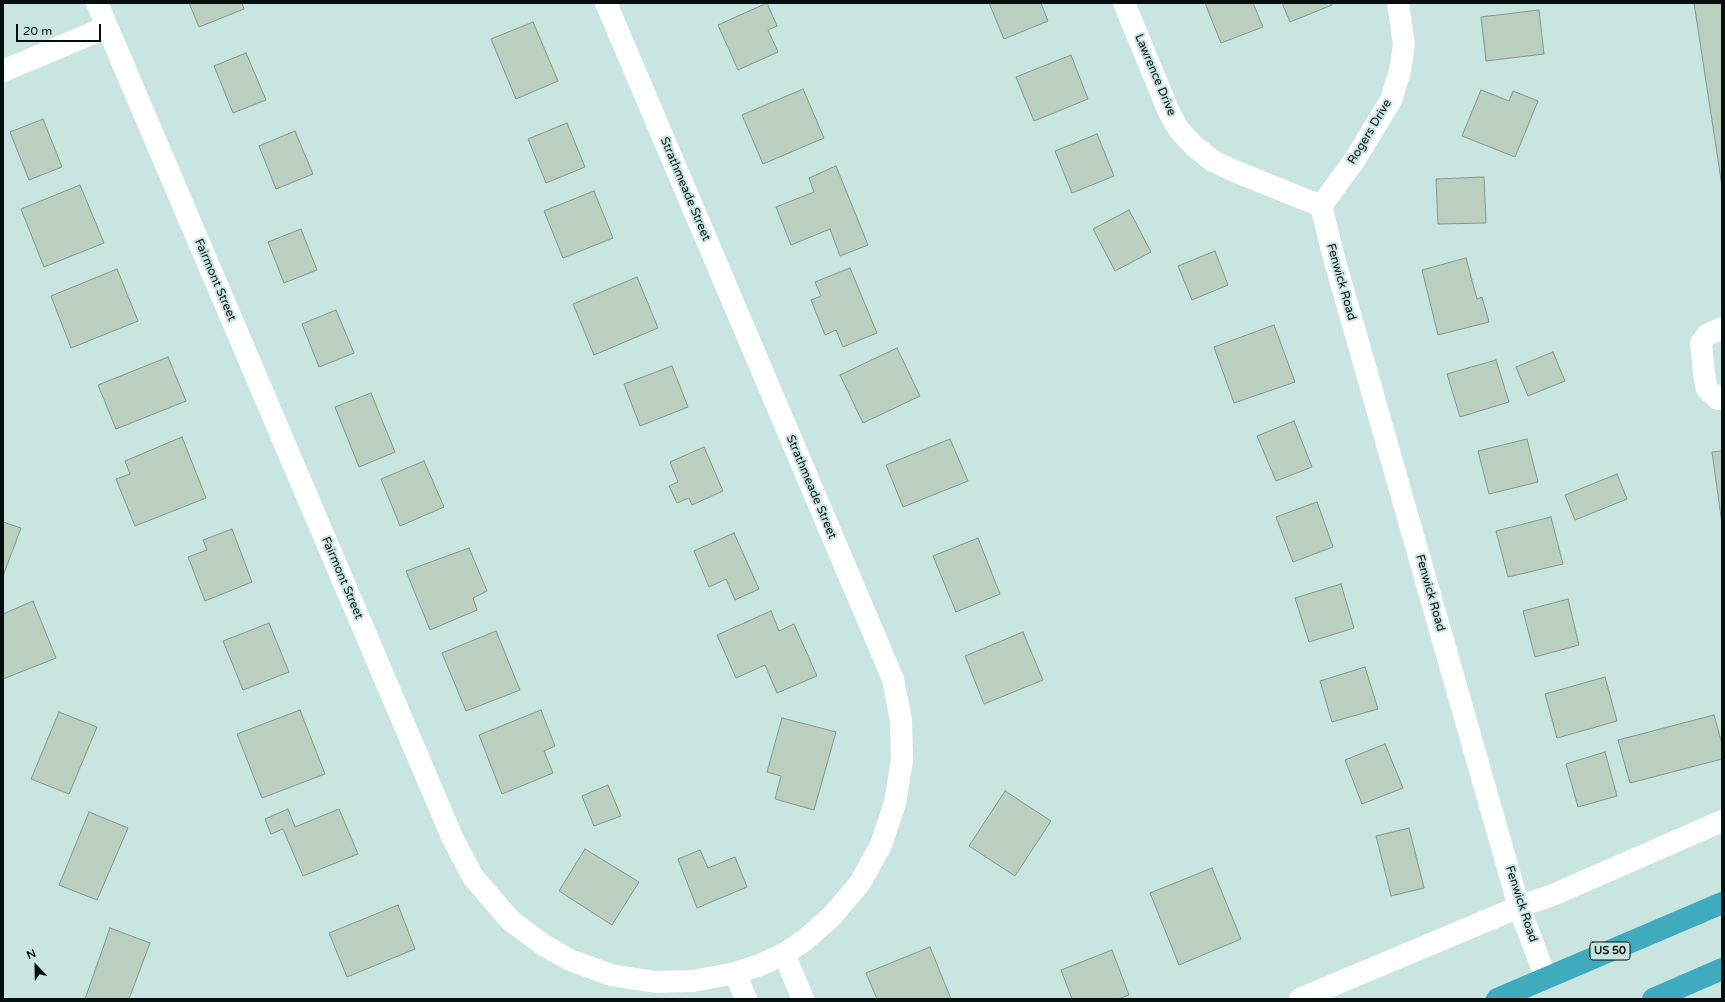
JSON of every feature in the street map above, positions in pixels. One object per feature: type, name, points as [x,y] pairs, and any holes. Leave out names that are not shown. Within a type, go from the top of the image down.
[{"type":"highway","name":"US 50","points":[[1498,999],[1722,903]]},
{"type":"highway","points":[[1653,999],[1722,969]]},
{"type":"street","name":"Fairmont Street","points":[[97,3],[453,840],[473,878],[511,920],[544,946],[570,960],[611,975],[655,982],[693,981],[735,973],[760,965],[784,954]]},
{"type":"street","name":"Strathmeade Street","points":[[606,3],[892,679],[901,721],[902,760],[897,796],[881,846],[860,883],[832,916],[805,940],[784,954]]},
{"type":"street","name":"Lawrence Drive","points":[[1124,3],[1169,112],[1180,130],[1194,146],[1213,161],[1225,167],[1321,206]]},
{"type":"street","name":"Rogers Drive","points":[[1321,206],[1354,161],[1391,100],[1400,71],[1404,45],[1398,3]]},
{"type":"street","points":[[3,71],[107,27]]},
{"type":"street","name":"Fenwick Road","points":[[1321,206],[1338,274],[1519,907],[1546,978]]},
{"type":"street","points":[[1722,328],[1707,335],[1701,343],[1704,374],[1708,389],[1718,399],[1722,399]]},
{"type":"street","points":[[1300,999],[1519,907],[1555,894],[1722,821]]},
{"type":"street","points":[[784,954],[803,999]]},
{"type":"street","points":[[735,973],[746,999]]},
{"type":"building","points":[[189,3],[242,3],[244,9],[199,27]]},
{"type":"building","points":[[767,3],[777,26],[768,30],[778,52],[738,70],[718,25]]},
{"type":"building","points":[[989,3],[1041,3],[1048,21],[1004,39]]},
{"type":"building","points":[[1205,3],[1253,3],[1263,27],[1221,43]]},
{"type":"building","points":[[1282,3],[1331,3],[1332,5],[1290,22]]},
{"type":"building","points":[[1694,3],[1722,3],[1722,186]]},
{"type":"building","points":[[1539,10],[1544,54],[1486,61],[1481,17]]},
{"type":"building","points":[[533,22],[558,81],[516,99],[491,39]]},
{"type":"building","points":[[246,53],[266,100],[233,113],[214,66]]},
{"type":"building","points":[[1071,55],[1088,99],[1034,121],[1016,77]]},
{"type":"building","points":[[803,89],[824,138],[763,164],[742,115]]},
{"type":"building","points":[[1481,90],[1509,101],[1513,91],[1538,101],[1515,157],[1462,136]]},
{"type":"building","points":[[43,119],[62,167],[29,180],[10,132]]},
{"type":"building","points":[[567,123],[585,167],[546,183],[528,139]]},
{"type":"building","points":[[295,131],[313,174],[276,189],[259,146]]},
{"type":"building","points":[[1097,134],[1114,176],[1072,193],[1055,151]]},
{"type":"building","points":[[836,166],[868,245],[840,256],[830,229],[791,245],[776,207],[814,192],[809,178]]},
{"type":"building","points":[[1484,177],[1486,223],[1438,224],[1436,179]]},
{"type":"building","points":[[80,185],[104,243],[44,267],[21,209]]},
{"type":"building","points":[[594,191],[613,238],[563,258],[544,211]]},
{"type":"building","points":[[1129,210],[1151,252],[1115,271],[1093,229]]},
{"type":"building","points":[[301,229],[317,270],[284,283],[268,242]]},
{"type":"building","points":[[1215,251],[1228,285],[1192,300],[1178,266]]},
{"type":"building","points":[[1466,258],[1477,299],[1482,297],[1489,322],[1438,335],[1422,270]]},
{"type":"building","points":[[850,268],[877,333],[843,347],[836,330],[825,335],[811,300],[821,296],[815,282]]},
{"type":"building","points":[[117,269],[138,321],[71,348],[51,296]]},
{"type":"building","points":[[637,277],[658,328],[594,355],[573,304]]},
{"type":"building","points":[[336,310],[354,353],[319,367],[302,324]]},
{"type":"building","points":[[1274,325],[1295,382],[1234,403],[1214,347]]},
{"type":"building","points":[[897,348],[920,396],[863,423],[840,375]]},
{"type":"building","points":[[1553,352],[1565,381],[1528,396],[1516,367]]},
{"type":"building","points":[[168,357],[186,401],[116,429],[98,385]]},
{"type":"building","points":[[1496,360],[1509,402],[1460,417],[1447,374]]},
{"type":"building","points":[[672,366],[688,407],[640,426],[624,384]]},
{"type":"building","points":[[371,393],[395,452],[359,467],[335,407]]},
{"type":"building","points":[[1294,421],[1312,467],[1276,481],[1257,436]]},
{"type":"building","points":[[182,437],[206,498],[135,526],[116,479],[130,474],[125,461]]},
{"type":"building","points":[[950,439],[968,481],[903,507],[886,465]]},
{"type":"building","points":[[1527,439],[1538,482],[1489,494],[1478,451]]},
{"type":"building","points":[[704,447],[723,491],[692,505],[689,498],[677,503],[669,486],[678,482],[670,462]]},
{"type":"building","points":[[1722,451],[1722,524],[1712,452]]},
{"type":"building","points":[[424,461],[444,507],[400,526],[381,479]]},
{"type":"building","points":[[1617,474],[1627,499],[1575,520],[1565,495]]},
{"type":"building","points":[[1317,502],[1333,547],[1293,562],[1276,517]]},
{"type":"building","points":[[1551,517],[1563,564],[1508,577],[1496,531]]},
{"type":"building","points":[[3,522],[21,528],[3,576]]},
{"type":"building","points":[[232,529],[252,582],[205,601],[188,557],[207,550],[203,540]]},
{"type":"building","points":[[734,533],[759,589],[735,600],[726,579],[709,587],[694,551]]},
{"type":"building","points":[[978,538],[1000,594],[956,612],[933,556]]},
{"type":"building","points":[[469,548],[487,591],[473,598],[477,610],[430,630],[406,571]]},
{"type":"building","points":[[1341,584],[1354,628],[1309,642],[1295,598]]},
{"type":"building","points":[[1568,599],[1579,645],[1535,657],[1523,611]]},
{"type":"building","points":[[33,601],[56,658],[3,679],[3,614]]},
{"type":"building","points":[[771,611],[779,631],[794,624],[817,676],[777,693],[765,665],[736,678],[717,635]]},
{"type":"building","points":[[269,623],[289,672],[243,690],[223,641]]},
{"type":"building","points":[[496,631],[520,690],[466,711],[442,653]]},
{"type":"building","points":[[1023,632],[1043,680],[984,704],[965,656]]},
{"type":"building","points":[[1365,667],[1378,709],[1332,722],[1320,681]]},
{"type":"building","points":[[1605,677],[1617,721],[1557,738],[1545,694]]},
{"type":"building","points":[[300,710],[325,774],[262,798],[237,734]]},
{"type":"building","points":[[541,710],[555,746],[544,751],[553,773],[502,794],[479,735]]},
{"type":"building","points":[[59,712],[97,727],[69,794],[31,779]]},
{"type":"building","points":[[1714,715],[1722,744],[1722,759],[1630,783],[1618,740]]},
{"type":"building","points":[[782,718],[836,732],[814,810],[775,799],[781,776],[767,772]]},
{"type":"building","points":[[1385,744],[1403,788],[1362,804],[1345,760]]},
{"type":"building","points":[[1605,752],[1617,796],[1578,807],[1566,764]]},
{"type":"building","points":[[608,785],[621,816],[594,826],[582,796]]},
{"type":"building","points":[[1005,791],[1051,821],[1015,876],[969,846]]},
{"type":"building","points":[[288,809],[295,827],[339,809],[358,854],[303,876],[283,829],[271,834],[265,819]]},
{"type":"building","points":[[89,812],[128,828],[97,900],[59,885]]},
{"type":"building","points":[[1409,828],[1424,888],[1391,896],[1376,836]]},
{"type":"building","points":[[585,849],[639,882],[612,925],[559,891]]},
{"type":"building","points":[[700,850],[708,868],[735,857],[747,887],[697,908],[678,859]]},
{"type":"building","points":[[1212,868],[1241,939],[1179,965],[1150,893]]},
{"type":"building","points":[[398,905],[415,949],[347,977],[329,933]]},
{"type":"building","points":[[110,928],[150,943],[129,999],[85,999]]},
{"type":"building","points":[[930,947],[951,999],[877,999],[866,973]]},
{"type":"building","points":[[1112,950],[1129,995],[1118,999],[1072,999],[1061,970]]}]
